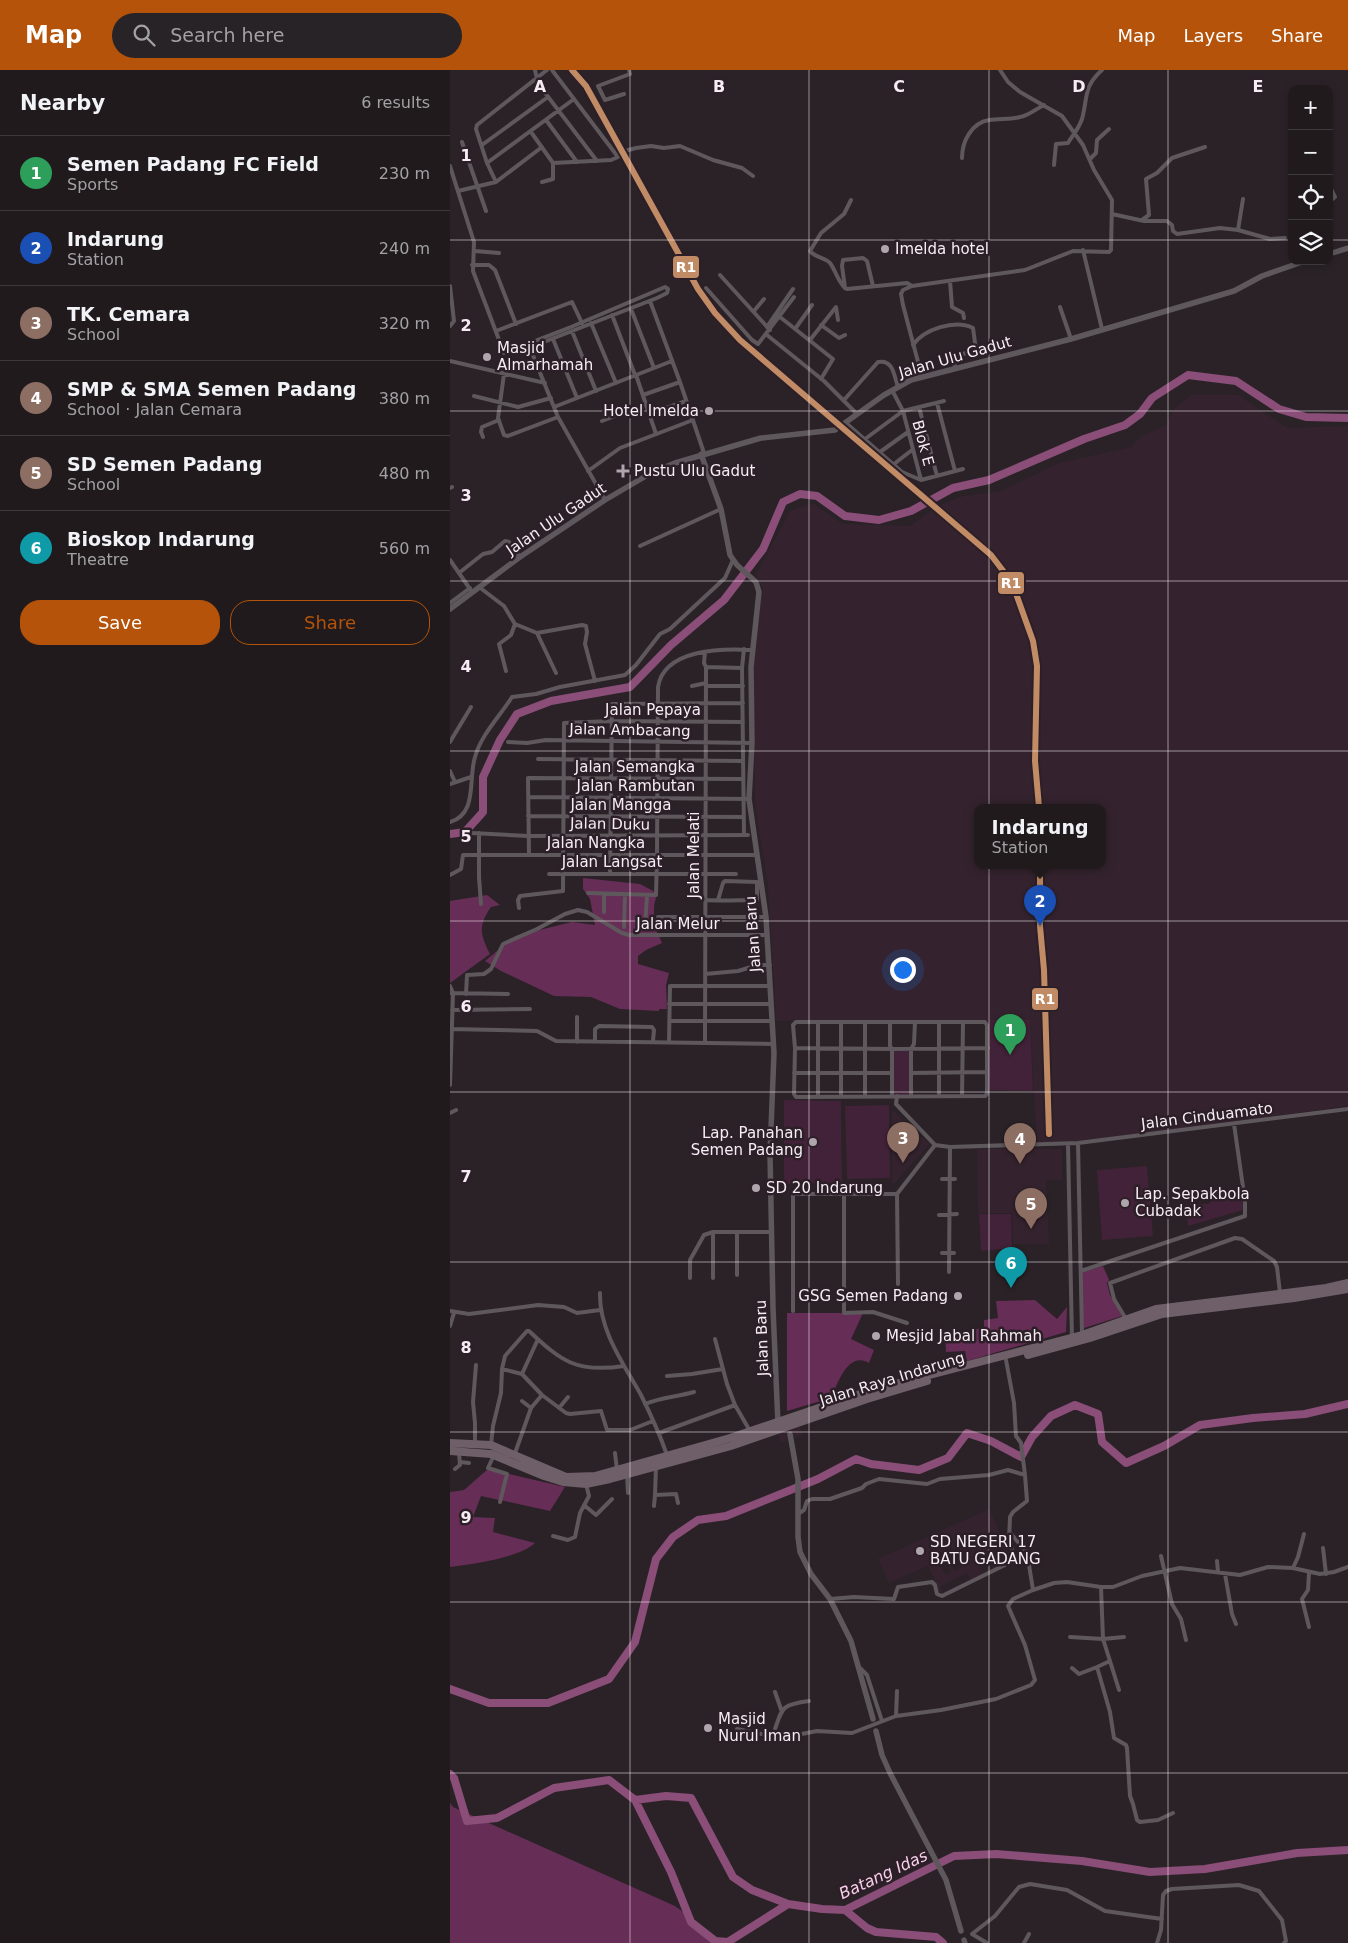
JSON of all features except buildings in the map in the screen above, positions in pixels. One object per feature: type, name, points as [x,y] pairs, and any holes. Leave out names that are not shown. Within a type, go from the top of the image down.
[{"type":"highway","name":"Jalan Raya Indarung","points":[[450,1451],[494,1455],[563,1482],[586,1484],[656,1467],[668,1459],[750,1431],[1006,1360],[1162,1314],[1348,1283]]},
{"type":"highway","name":"Jalan Raya Indarung","points":[[450,1443],[491,1445],[569,1477],[595,1476],[731,1446],[784,1423],[872,1390],[1077,1339],[1125,1316],[1160,1308],[1313,1296],[1348,1289]]},
{"type":"street","points":[[535,70],[536,80],[597,161]]},
{"type":"street","points":[[496,182],[482,145],[477,125],[547,70]]},
{"type":"street","points":[[552,70],[618,157]]},
{"type":"street","points":[[922,377],[901,294],[903,290],[912,286],[1025,270],[1065,253],[1083,250],[1110,252],[1112,198],[1094,170],[1076,133],[1062,116],[1020,92],[1008,82],[1000,70]]},
{"type":"street","points":[[1054,165],[1056,144],[1068,143],[1076,133],[1081,121],[1086,93],[1092,81],[1102,70]]},
{"type":"street","points":[[624,94],[605,100],[598,86],[630,72]]},
{"type":"street","points":[[482,145],[548,97]]},
{"type":"street","points":[[488,163],[574,99]]},
{"type":"street","points":[[962,158],[963,144],[966,138],[979,124],[990,119],[1019,118],[1044,105]]},
{"type":"street","points":[[546,120],[577,162]]},
{"type":"street","points":[[1090,160],[1096,153],[1097,140],[1109,129]]},
{"type":"street","points":[[531,132],[553,163],[553,179],[542,182]]},
{"type":"street","points":[[462,142],[486,211]]},
{"type":"street","points":[[553,163],[612,160],[618,157],[621,152],[636,148],[680,146],[713,160],[742,168],[753,176]]},
{"type":"street","points":[[458,191],[496,182],[542,147]]},
{"type":"street","points":[[1140,220],[1149,216],[1146,179],[1157,173],[1172,158],[1205,147]]},
{"type":"street","points":[[450,166],[474,242],[473,271],[496,331],[507,352]]},
{"type":"street","points":[[851,200],[844,214],[821,233],[810,251],[812,255],[829,262],[838,281],[844,288],[851,289],[906,283],[912,286]]},
{"type":"street","points":[[1238,230],[1242,200]]},
{"type":"street","points":[[1112,214],[1140,220],[1167,222],[1172,225],[1173,231],[1177,234],[1210,228],[1238,230],[1270,239],[1285,238]]},
{"type":"street","points":[[1333,253],[1348,248]]},
{"type":"street","points":[[1083,250],[1102,329]]},
{"type":"street","points":[[475,251],[499,253]]},
{"type":"street","points":[[844,288],[842,266],[844,259],[863,258],[867,261],[874,286]]},
{"type":"street","points":[[472,265],[489,265],[495,270],[516,324]]},
{"type":"street","name":"Jalan Ulu Gadut","points":[[450,609],[471,590],[479,587],[605,500],[651,472],[703,454],[762,438],[832,431],[838,429],[892,390],[922,377],[1071,339],[1234,291],[1262,276],[1294,265]]},
{"type":"street","points":[[720,275],[768,328]]},
{"type":"street","points":[[950,281],[952,307],[963,313],[964,318]]},
{"type":"street","points":[[450,287],[454,321],[450,326]]},
{"type":"street","points":[[499,354],[582,323],[665,288],[668,289],[667,293],[631,309],[530,348],[515,353],[507,352]]},
{"type":"street","points":[[706,288],[756,343],[760,343],[767,335],[768,328],[793,289]]},
{"type":"street","points":[[768,328],[780,317],[794,297]]},
{"type":"street","points":[[754,311],[764,299]]},
{"type":"street","points":[[450,822],[456,820],[465,811],[470,800],[474,757],[512,696],[536,694],[552,688],[616,678],[631,671],[660,634],[670,630],[725,578],[735,562],[730,555],[721,509],[693,420],[650,301]]},
{"type":"street","points":[[496,331],[572,302],[582,323]]},
{"type":"street","points":[[795,329],[812,305]]},
{"type":"street","points":[[810,340],[836,307],[838,320]]},
{"type":"street","points":[[1060,307],[1071,339]]},
{"type":"street","points":[[631,309],[654,368]]},
{"type":"street","points":[[612,315],[636,375],[656,434]]},
{"type":"street","points":[[780,317],[833,359],[821,378]]},
{"type":"street","points":[[591,323],[616,383]]},
{"type":"street","points":[[821,325],[838,338],[845,335]]},
{"type":"street","points":[[913,345],[923,334],[933,330],[962,325],[973,328],[976,350],[956,356],[954,362],[955,369]]},
{"type":"street","points":[[572,331],[596,391]]},
{"type":"street","points":[[767,335],[821,378],[857,414]]},
{"type":"street","points":[[553,339],[577,398]]},
{"type":"street","points":[[530,348],[558,417],[605,500]]},
{"type":"street","points":[[450,361],[545,383]]},
{"type":"street","points":[[554,407],[672,361]]},
{"type":"street","points":[[844,400],[881,361],[890,365],[898,387]]},
{"type":"street","points":[[504,374],[499,420],[504,435],[508,436],[558,417]]},
{"type":"street","points":[[643,395],[680,382]]},
{"type":"street","name":"Blok E","points":[[892,390],[903,412],[921,480]]},
{"type":"street","points":[[474,396],[518,407],[551,398]]},
{"type":"street","points":[[649,414],[686,401]]},
{"type":"street","points":[[865,439],[903,412],[944,401]]},
{"type":"street","points":[[936,403],[955,471]]},
{"type":"street","points":[[602,421],[646,404]]},
{"type":"street","points":[[919,407],[937,476]]},
{"type":"street","points":[[482,437],[480,432],[482,427],[499,420]]},
{"type":"street","points":[[588,471],[617,450],[693,420]]},
{"type":"street","points":[[846,423],[902,472],[921,480],[964,469]]},
{"type":"street","points":[[880,452],[908,432]]},
{"type":"street","points":[[894,464],[912,450]]},
{"type":"street","points":[[640,546],[721,509]]},
{"type":"street","points":[[459,573],[483,554],[492,552],[505,541],[509,542],[520,557]]},
{"type":"street","points":[[450,560],[471,590],[450,602]]},
{"type":"street","name":"Jalan Baru","points":[[735,562],[756,582],[759,592],[752,650],[752,743],[749,799],[766,917],[770,965],[769,986],[774,1044],[770,1154],[772,1232],[784,1423]]},
{"type":"street","points":[[479,587],[504,606],[515,624],[537,633],[582,625],[586,626],[585,644],[595,681]]},
{"type":"street","points":[[506,671],[500,644],[511,635],[515,624]]},
{"type":"street","points":[[537,633],[556,673]]},
{"type":"street","points":[[743,818],[742,668],[744,649]]},
{"type":"street","points":[[588,893],[656,895],[658,855],[658,688],[662,674],[669,666],[684,658],[704,652],[752,650]]},
{"type":"street","name":"Jalan Melati","points":[[704,652],[706,667],[705,1042]]},
{"type":"street","points":[[706,667],[742,668]]},
{"type":"street","points":[[692,686],[706,684],[742,686]]},
{"type":"street","points":[[610,874],[611,706],[615,703],[742,703]]},
{"type":"street","points":[[450,742],[471,707]]},
{"type":"street","name":"Jalan Pepaya","points":[[563,740],[564,724],[567,722],[742,722]]},
{"type":"street","name":"Jalan Ambacang","points":[[508,742],[527,743],[541,740],[563,740],[752,743]]},
{"type":"street","points":[[519,908],[518,900],[520,896],[533,893],[562,892],[564,874],[563,740]]},
{"type":"street","points":[[538,759],[743,761]]},
{"type":"street","points":[[450,771],[455,782]]},
{"type":"street","points":[[450,784],[471,777]]},
{"type":"street","name":"Jalan Semangka","points":[[529,797],[528,778],[742,779]]},
{"type":"street","points":[[529,797],[529,854]]},
{"type":"street","name":"Jalan Rambutan","points":[[529,797],[749,799]]},
{"type":"street","name":"Jalan Mangga","points":[[528,816],[743,818]]},
{"type":"street","name":"Jalan Duku","points":[[472,833],[528,836],[746,835],[743,818]]},
{"type":"street","points":[[480,833],[479,854],[482,904]]},
{"type":"street","name":"Jalan Nangka","points":[[450,875],[461,869],[462,856],[479,854],[757,855]]},
{"type":"street","name":"Jalan Langsat","points":[[549,874],[736,874]]},
{"type":"street","points":[[705,900],[718,900],[757,900],[757,882],[725,881],[718,900]]},
{"type":"street","points":[[604,894],[604,912]]},
{"type":"street","points":[[624,927],[625,895]]},
{"type":"street","points":[[645,928],[647,895]]},
{"type":"street","name":"Jalan Melur","points":[[466,994],[467,975],[484,974],[491,969],[503,944],[565,914],[584,910],[622,934],[629,935],[768,935]]},
{"type":"street","points":[[658,917],[766,917]]},
{"type":"street","points":[[705,974],[738,971],[758,965],[770,965]]},
{"type":"street","points":[[450,986],[452,994],[450,1085]]},
{"type":"street","points":[[669,1042],[670,986],[769,986]]},
{"type":"street","points":[[452,994],[508,994]]},
{"type":"street","points":[[670,1004],[770,1004]]},
{"type":"street","points":[[452,1010],[530,1009]]},
{"type":"street","points":[[577,1016],[577,1042]]},
{"type":"street","points":[[670,1021],[772,1021]]},
{"type":"street","points":[[818,1022],[818,1097]]},
{"type":"street","points":[[911,1096],[911,1049],[914,1044],[915,1022]]},
{"type":"street","points":[[939,1022],[939,1096]]},
{"type":"street","points":[[962,1096],[963,1022]]},
{"type":"street","points":[[963,1022],[986,1023],[988,1048],[986,1096],[795,1096],[795,1048],[792,1025],[794,1023],[963,1022]]},
{"type":"street","points":[[841,1023],[841,1096]]},
{"type":"street","points":[[865,1023],[865,1096]]},
{"type":"street","points":[[890,1023],[890,1046],[892,1049],[892,1073],[896,1104],[935,1145],[897,1194],[898,1284]]},
{"type":"street","points":[[595,1041],[595,1029],[599,1026],[652,1027],[654,1030],[653,1041]]},
{"type":"street","points":[[451,1031],[537,1031],[552,1040],[577,1042],[653,1041],[774,1044]]},
{"type":"street","points":[[795,1048],[988,1048]]},
{"type":"street","points":[[911,1073],[987,1072]]},
{"type":"street","points":[[794,1073],[892,1073]]},
{"type":"street","name":"Jalan Cinduamato","points":[[935,1145],[950,1147],[1068,1144],[1348,1109]]},
{"type":"street","points":[[450,1112],[456,1110]]},
{"type":"street","points":[[1081,1271],[1245,1216],[1245,1201],[1234,1124]]},
{"type":"street","points":[[1077,1339],[1081,1271],[1078,1143]]},
{"type":"street","points":[[1068,1144],[1070,1245],[1077,1339]]},
{"type":"street","points":[[949,1272],[950,1147]]},
{"type":"street","points":[[942,1179],[955,1179]]},
{"type":"street","points":[[793,1311],[793,1194],[897,1194]]},
{"type":"street","points":[[844,1195],[844,1313],[873,1312],[907,1323]]},
{"type":"street","points":[[939,1215],[957,1214]]},
{"type":"street","points":[[690,1278],[690,1260],[704,1234],[713,1232],[772,1232]]},
{"type":"street","points":[[713,1232],[714,1278]]},
{"type":"street","points":[[737,1233],[738,1275]]},
{"type":"street","points":[[1125,1316],[1110,1286],[1111,1282],[1235,1238],[1242,1239],[1274,1261],[1277,1267],[1280,1293]]},
{"type":"street","points":[[1070,1245],[1080,1244]]},
{"type":"street","points":[[942,1253],[954,1253]]},
{"type":"street","points":[[600,1293],[600,1310],[611,1340],[659,1433],[668,1459]]},
{"type":"street","points":[[450,1326],[452,1312],[469,1314],[538,1305],[557,1305],[577,1313],[600,1310]]},
{"type":"street","points":[[491,1445],[493,1426],[501,1393],[502,1369],[505,1356],[527,1331],[560,1357],[583,1368],[605,1369],[624,1366]]},
{"type":"street","points":[[522,1374],[538,1339]]},
{"type":"street","points":[[715,1339],[735,1405],[750,1431]]},
{"type":"street","points":[[830,1599],[854,1597],[894,1600],[898,1587],[932,1582],[935,1585],[937,1594],[942,1596],[1014,1560],[1009,1541],[1011,1515],[1027,1501],[1021,1447],[1016,1436],[1014,1403],[1006,1360]]},
{"type":"street","points":[[475,1445],[473,1395],[476,1365]]},
{"type":"street","points":[[502,1369],[522,1374],[542,1394],[559,1408],[570,1414],[601,1411],[607,1430],[626,1431],[653,1421]]},
{"type":"street","points":[[667,1376],[723,1369]]},
{"type":"street","points":[[645,1404],[659,1398],[676,1397],[694,1392]]},
{"type":"street","points":[[514,1456],[530,1408],[542,1394]]},
{"type":"street","points":[[559,1408],[568,1398]]},
{"type":"street","points":[[522,1401],[530,1408]]},
{"type":"street","points":[[659,1433],[735,1405]]},
{"type":"street","points":[[784,1423],[790,1434],[798,1479],[798,1544],[802,1557],[811,1574],[830,1599],[851,1642],[860,1668],[887,1768],[946,1880],[965,1941]]},
{"type":"street","points":[[455,1469],[459,1467],[459,1453]]},
{"type":"street","points":[[615,1453],[617,1470]]},
{"type":"street","points":[[494,1455],[488,1468],[507,1474],[500,1502]]},
{"type":"street","points":[[460,1462],[468,1463]]},
{"type":"street","points":[[654,1506],[656,1467]]},
{"type":"street","points":[[799,1512],[804,1510],[807,1501],[812,1498],[830,1499],[862,1488],[866,1484],[879,1479],[927,1484],[940,1480],[989,1475],[1008,1470],[1024,1475]]},
{"type":"street","points":[[627,1474],[628,1493]]},
{"type":"street","points":[[553,1536],[568,1540],[574,1539],[584,1505],[589,1496],[586,1484]]},
{"type":"street","points":[[655,1494],[676,1494],[678,1503]]},
{"type":"street","points":[[584,1505],[597,1515],[612,1499]]},
{"type":"street","points":[[1010,1534],[1027,1552],[1033,1590]]},
{"type":"street","points":[[1293,1568],[1304,1534]]},
{"type":"street","points":[[1323,1548],[1326,1574]]},
{"type":"street","points":[[1161,1556],[1172,1604],[1181,1619],[1186,1640]]},
{"type":"street","points":[[1217,1561],[1218,1572]]},
{"type":"street","points":[[737,1729],[772,1737],[786,1738],[817,1731],[852,1733],[896,1716],[941,1710],[996,1699],[1034,1683],[1027,1651],[1008,1606],[1013,1599],[1033,1590],[1060,1582],[1113,1587],[1164,1570],[1186,1567],[1240,1575],[1268,1567],[1293,1568],[1309,1573],[1326,1574],[1348,1567]]},
{"type":"street","points":[[1309,1573],[1308,1591],[1302,1599],[1309,1627]]},
{"type":"street","points":[[1225,1574],[1232,1614],[1236,1624]]},
{"type":"street","points":[[1101,1587],[1103,1638],[1119,1690]]},
{"type":"street","points":[[1070,1637],[1124,1637]]},
{"type":"street","points":[[1072,1668],[1078,1674],[1110,1661]]},
{"type":"street","points":[[1097,1667],[1110,1712],[1113,1735],[1127,1748],[1130,1796],[1138,1822],[1154,1821],[1173,1813]]},
{"type":"street","points":[[860,1668],[867,1675],[882,1721]]},
{"type":"street","points":[[896,1716],[897,1691]]},
{"type":"street","points":[[775,1692],[782,1712]]},
{"type":"street","points":[[772,1737],[782,1712],[787,1705],[809,1701]]},
{"type":"street","points":[[987,1943],[972,1934],[995,1916],[1016,1890],[1024,1885],[1068,1890],[1105,1911],[1162,1919]]},
{"type":"street","points":[[1157,1943],[1162,1919],[1163,1895],[1168,1890],[1229,1885],[1249,1887],[1259,1891],[1280,1916],[1284,1926],[1284,1943]]},
{"type":"street","points":[[1024,1943],[1029,1934]]},
{"type":"shaded area","points":[[1191,395],[1238,395],[1287,428],[1348,426],[1348,1106],[1076,1143],[1037,1145],[1030,1020],[776,1021],[768,885],[755,807],[753,651],[763,588],[756,575],[790,511],[812,503],[843,524],[910,526],[938,506],[963,496],[1001,491],[1059,463],[1132,447],[1140,437],[1165,426],[1174,409]]},
{"type":"shaded area","points":[[583,878],[640,884],[657,893],[654,906],[654,925],[662,943],[638,956],[638,964],[669,973],[666,985],[667,1009],[659,1009],[659,1011],[620,1009],[591,997],[554,996],[501,971],[485,961],[515,936],[572,922],[595,925],[590,899],[583,889]]},
{"type":"shaded area","points":[[487,895],[500,905],[491,907],[482,925],[482,935],[490,954],[450,983],[450,901]]},
{"type":"shaded area","points":[[989,1020],[1030,1020],[1033,1091],[988,1090]]},
{"type":"shaded area","points":[[894,1051],[910,1051],[909,1095],[894,1094]]},
{"type":"shaded area","name":"Lap. Panahan Semen Padang","points":[[784,1100],[841,1101],[842,1183],[784,1184]]},
{"type":"shaded area","points":[[889,1105],[890,1178],[847,1179],[845,1106]]},
{"type":"shaded area","points":[[892,1110],[929,1144],[892,1186]]},
{"type":"shaded area","points":[[977,1149],[1062,1149],[1062,1180],[1046,1180],[1049,1244],[1013,1244],[1012,1213],[978,1213]]},
{"type":"shaded area","name":"Lap. Sepakbola Cubadak","points":[[1147,1166],[1153,1236],[1102,1240],[1097,1170]]},
{"type":"shaded area","points":[[1212,1191],[1242,1193],[1243,1210],[1188,1226],[1186,1204],[1209,1204]]},
{"type":"shaded area","points":[[979,1214],[1011,1214],[1012,1248],[981,1251]]},
{"type":"shaded area","points":[[1103,1266],[1109,1280],[1107,1283],[1110,1295],[1122,1316],[1081,1329],[1080,1273]]},
{"type":"shaded area","points":[[1035,1300],[1057,1319],[1067,1307],[1066,1332],[967,1361],[965,1351],[946,1352],[945,1334],[953,1336],[984,1327],[984,1320],[998,1318],[996,1301]]},
{"type":"shaded area","points":[[787,1313],[863,1313],[851,1339],[874,1350],[869,1363],[862,1360],[855,1361],[845,1370],[831,1398],[787,1411]]},
{"type":"shaded area","points":[[799,1424],[803,1435],[781,1443],[777,1432]]},
{"type":"shaded area","points":[[488,1469],[565,1487],[550,1511],[481,1496],[473,1517],[495,1518],[493,1532],[535,1543],[518,1553],[482,1562],[450,1567],[450,1492],[464,1490]]},
{"type":"shaded area","name":"SD NEGERI 17 BATU GADANG","points":[[989,1509],[1013,1561],[941,1594],[928,1566],[889,1583],[878,1559]],"holes":[[[993,1531],[1008,1560],[982,1572],[979,1566],[997,1557],[987,1535]],[[951,1546],[962,1567],[955,1571],[944,1550]],[[941,1552],[951,1572],[946,1575],[935,1555]],[[967,1573],[970,1579],[943,1592],[940,1586]]]},
{"type":"shaded area","points":[[450,1803],[453,1807],[675,1906],[725,1943],[450,1943]]},
{"type":"waterway","points":[[450,834],[465,832],[483,812],[483,777],[500,740],[517,714],[551,701],[630,687],[671,645],[724,600],[763,549],[783,502],[800,494],[817,496],[845,516],[879,520],[911,511],[953,488],[989,480],[1084,439],[1125,425],[1140,414],[1152,398],[1188,375],[1236,381],[1279,409],[1306,417],[1348,418]]},
{"type":"waterway","points":[[450,1689],[489,1703],[548,1703],[609,1679],[635,1642],[656,1559],[673,1537],[698,1520],[726,1516],[818,1479],[856,1459],[871,1464],[919,1470],[948,1458],[967,1433],[991,1441],[1021,1457],[1032,1437],[1051,1416],[1075,1405],[1098,1414],[1102,1442],[1126,1463],[1164,1446],[1200,1425],[1305,1414],[1348,1404]]},
{"type":"waterway","name":"Batang Idas","points":[[450,1774],[454,1778],[467,1821],[497,1818],[554,1788],[609,1780],[635,1800],[671,1872],[691,1922],[715,1941],[728,1942],[788,1904],[845,1910],[954,1856],[996,1854],[1082,1861],[1150,1872],[1205,1869],[1297,1853],[1348,1850]]},
{"type":"waterway","points":[[635,1800],[666,1796],[691,1798],[733,1877],[752,1890],[788,1904]]},
{"type":"waterway","points":[[845,1910],[867,1928],[876,1932],[936,1937],[943,1943]]},
{"type":"transit line","name":"R1","points":[[572,70],[586,86],[698,289],[715,313],[740,340],[991,555],[1004,572],[1014,588],[1033,641],[1037,666],[1035,761],[1039,804]]},
{"type":"transit line","name":"R1","points":[[1040,869],[1040,926],[1044,970],[1049,1134]]},
{"type":"place","name":"Imelda hotel","points":[[885,249]]},
{"type":"place","name":"Masjid Almarhamah","points":[[487,357]]},
{"type":"place","name":"Hotel Imelda","points":[[709,411]]},
{"type":"place","name":"Pustu Ulu Gadut","points":[[623,471]]},
{"type":"place","name":"Indarung","points":[[1040,926]]},
{"type":"place","name":"Semen Padang FC Field","points":[[1010,1055]]},
{"type":"place","name":"Lap. Panahan Semen Padang","points":[[813,1142]]},
{"type":"place","name":"TK. Cemara","points":[[903,1163]]},
{"type":"place","name":"SMP & SMA Semen Padang","points":[[1020,1164]]},
{"type":"place","name":"SD 20 Indarung","points":[[756,1188]]},
{"type":"place","name":"Lap. Sepakbola Cubadak","points":[[1125,1203]]},
{"type":"place","name":"SD Semen Padang","points":[[1031,1229]]},
{"type":"place","name":"Bioskop Indarung","points":[[1011,1288]]},
{"type":"place","name":"GSG Semen Padang","points":[[958,1296]]},
{"type":"place","name":"Mesjid Jabal Rahmah","points":[[876,1336]]},
{"type":"place","name":"SD NEGERI 17 BATU GADANG","points":[[920,1551]]},
{"type":"place","name":"Masjid Nurul Iman","points":[[708,1728]]}]
